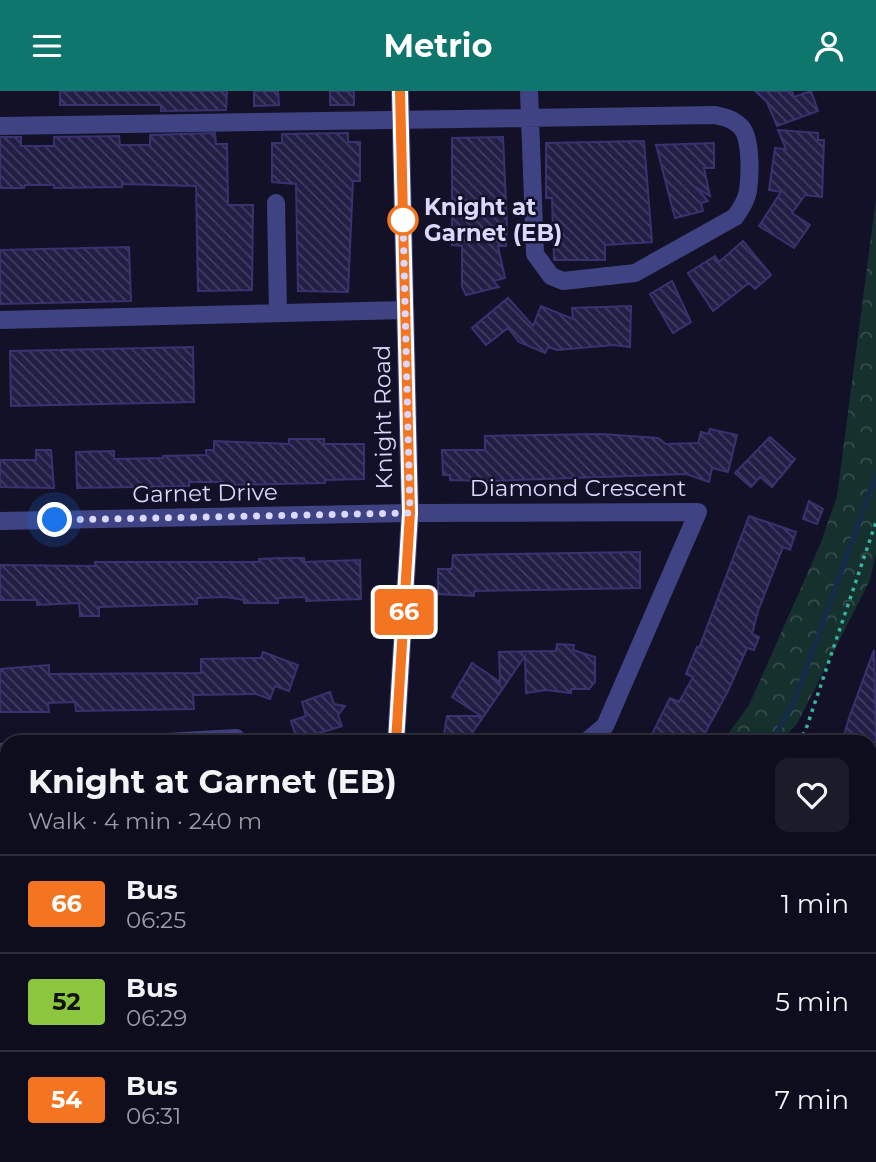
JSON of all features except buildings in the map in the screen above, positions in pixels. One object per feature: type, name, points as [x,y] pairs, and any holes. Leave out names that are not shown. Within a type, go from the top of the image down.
[{"type":"street","name":"Knight Road","points":[[396,735],[410,513],[400,91]]},
{"type":"street","points":[[0,127],[401,117],[529,116],[728,117],[746,134],[748,193],[735,217],[635,273],[562,281],[542,267],[534,254],[529,116],[529,91]]},
{"type":"street","points":[[276,203],[278,313]]},
{"type":"street","points":[[0,320],[405,310]]},
{"type":"street","name":"Diamond Crescent","points":[[410,513],[698,512],[605,726],[594,735]]},
{"type":"street","name":"Garnet Drive","points":[[0,521],[410,513]]},
{"type":"path","points":[[803,735],[876,522]]},
{"type":"green space","points":[[876,199],[876,554],[870,580],[797,724],[787,735],[727,735],[749,705],[820,545],[837,496]]},
{"type":"waterway","points":[[775,735],[794,703],[876,475]]},
{"type":"bus line","name":"66","points":[[396,735],[410,513],[400,91]]},
{"type":"place","name":"Knight at Garnet (EB)","points":[[403,220]]},
{"type":"route","points":[[55,520],[410,513],[403,220]]}]
